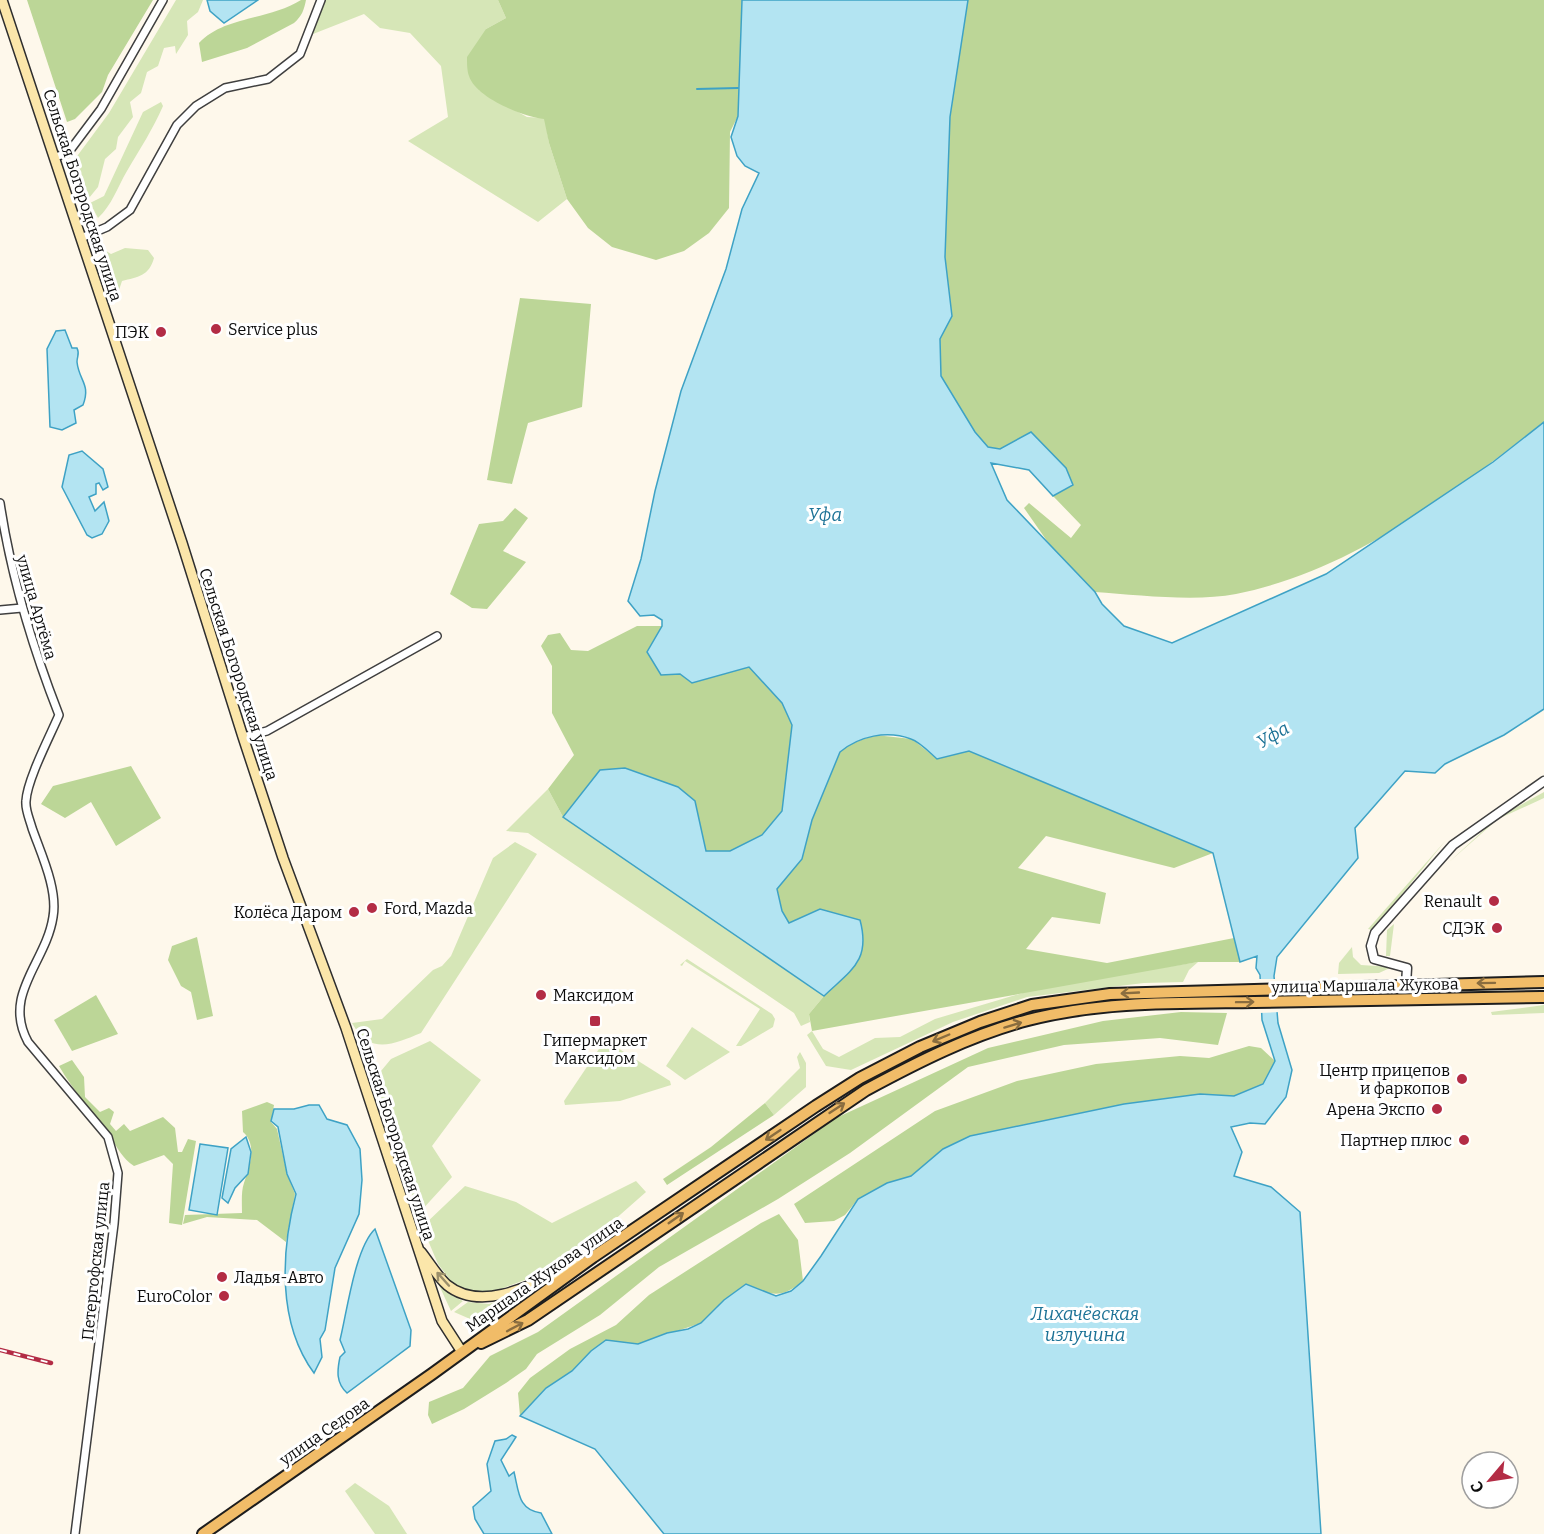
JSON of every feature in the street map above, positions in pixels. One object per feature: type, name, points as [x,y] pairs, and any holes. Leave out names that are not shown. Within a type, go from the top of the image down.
[{"type":"main road","name":"Сельская Богородская улица","points":[[2,0],[182,543],[283,858],[346,1028],[442,1321],[462,1352]]},
{"type":"main road","name":"улица Маршала Жукова","points":[[1188,990],[1544,982]]},
{"type":"main road","name":"Маршала Жукова улица","points":[[462,1352],[592,1257],[816,1106],[860,1078],[920,1047],[980,1022],[1032,1005],[1110,994],[1188,990]]},
{"type":"main road","name":"улица Маршала Жукова","points":[[1186,1003],[1544,997]]},
{"type":"main road","name":"Маршала Жукова улица","points":[[462,1352],[528,1320],[832,1111],[905,1068],[985,1033],[1030,1020],[1120,1006],[1186,1003]]},
{"type":"main road","points":[[416,1245],[446,1284],[461,1294],[477,1298],[524,1287],[592,1257]]},
{"type":"main road","name":"улица Седова","points":[[203,1534],[462,1352]]},
{"type":"street","points":[[55,157],[68,153],[101,109],[163,0]]},
{"type":"street","points":[[81,238],[107,227],[130,210],[177,125],[196,106],[225,88],[268,79],[300,54],[321,0]]},
{"type":"street","name":"улица Артёма","points":[[0,503],[8,556],[34,653],[59,715]]},
{"type":"street","points":[[0,609],[22,608]]},
{"type":"street","points":[[243,737],[267,731],[437,636]]},
{"type":"street","name":"Петергофская улица","points":[[59,715],[26,801],[52,896],[53,916],[44,945],[24,988],[19,1010],[20,1026],[28,1042],[108,1137],[118,1173],[75,1534]]},
{"type":"street","points":[[1406,985],[1407,968],[1374,959],[1371,945],[1375,933],[1453,845],[1544,781]]},
{"type":"green space","points":[[27,0],[153,0],[108,75],[102,92],[75,119],[67,122]]},
{"type":"green space","points":[[176,0],[203,0],[198,12],[187,21],[188,35],[176,54],[175,46],[164,48],[158,66],[147,72],[141,93],[130,102],[133,117],[118,137],[116,149],[105,159],[98,187],[89,198],[75,159],[109,113]]},
{"type":"green space","points":[[306,0],[301,15],[294,23],[247,48],[202,62],[199,43],[209,34]]},
{"type":"green space","points":[[324,0],[498,0],[506,18],[486,29],[479,90],[527,117],[545,118],[549,143],[567,199],[538,222],[408,141],[448,117],[441,66],[410,33],[380,28],[364,14],[313,34]]},
{"type":"green space","points":[[498,0],[742,0],[738,116],[730,132],[729,208],[709,233],[684,251],[656,260],[612,247],[588,228],[567,199],[549,143],[544,119],[525,115],[491,99],[473,84],[469,76],[467,57],[486,29],[506,18]]},
{"type":"green space","points":[[968,0],[1544,0],[1544,422],[1437,502],[1399,526],[1321,567],[1279,583],[1236,594],[1203,597],[1095,592],[1054,551],[1024,508],[1029,503],[1071,538],[1081,525],[1053,496],[1073,485],[999,449],[988,447],[975,432],[941,376],[940,339],[952,316],[945,257],[950,117]]},
{"type":"green space","points":[[161,102],[163,106],[151,131],[111,202],[98,218],[90,203],[104,196],[143,112]]},
{"type":"green space","points":[[125,248],[148,250],[154,258],[146,272],[138,277],[122,281],[118,293],[103,249],[111,254]]},
{"type":"green space","points":[[520,298],[591,304],[582,407],[528,423],[512,484],[487,480]]},
{"type":"green space","points":[[515,508],[528,518],[503,551],[526,562],[487,609],[472,608],[450,594],[479,524],[503,521]]},
{"type":"green space","points":[[637,626],[662,626],[647,652],[661,675],[680,674],[692,683],[749,667],[782,703],[792,725],[782,811],[762,835],[730,851],[706,852],[600,770],[563,817],[548,789],[574,755],[552,713],[552,666],[541,646],[548,635],[560,633],[571,650],[588,651]]},
{"type":"green space","points":[[875,735],[912,739],[937,759],[969,751],[1213,853],[1174,868],[1046,836],[1018,868],[1106,893],[1100,924],[1052,917],[1026,949],[1107,963],[1234,938],[1240,962],[1198,962],[812,1031],[809,1014],[824,996],[820,909],[789,924],[782,911],[777,888],[802,859],[812,820],[840,752],[848,745]]},
{"type":"green space","points":[[131,766],[161,818],[116,846],[91,802],[65,818],[41,804],[53,786]]},
{"type":"green space","points":[[548,789],[563,817],[824,996],[809,1014],[810,1022],[801,1026],[794,1013],[528,833],[506,831]]},
{"type":"green space","points":[[1544,792],[1544,798],[1498,819],[1448,863],[1497,818]]},
{"type":"green space","points":[[1446,840],[1373,930],[1368,929]]},
{"type":"green space","points":[[515,842],[537,854],[421,1033],[392,1043],[375,1044],[367,1040],[352,1023],[382,1019],[433,970],[442,966],[451,956],[493,858]]},
{"type":"green space","points":[[1394,924],[1390,956],[1386,956],[1387,930]]},
{"type":"green space","points":[[197,937],[213,1016],[197,1020],[191,992],[181,986],[168,960],[172,946]]},
{"type":"green space","points":[[1352,947],[1353,957],[1361,965],[1392,967],[1379,973],[1338,974],[1339,963]]},
{"type":"green space","points":[[687,959],[772,1014],[775,1019],[773,1027],[741,1046],[736,1046],[760,1009],[685,961],[682,966],[680,965]]},
{"type":"green space","points":[[1198,962],[1189,970],[1183,982],[1144,983],[1027,997],[953,1022],[851,1070],[826,1066],[807,1035],[812,1031],[823,1049],[839,1057],[875,1038],[900,1037],[935,1019],[1046,986]]},
{"type":"green space","points":[[96,995],[118,1034],[72,1051],[54,1020]]},
{"type":"green space","points":[[1544,1005],[1544,1013],[1492,1015],[1491,1012]]},
{"type":"green space","points":[[1181,1012],[1227,1013],[1218,1045],[1160,1038],[1064,1045],[968,1067],[850,1153],[778,1199],[659,1267],[600,1315],[537,1354],[526,1369],[506,1383],[464,1409],[432,1424],[428,1415],[429,1402],[463,1388],[490,1356],[538,1332],[836,1118],[988,1048],[1103,1021]]},
{"type":"green space","points":[[692,1027],[730,1052],[685,1080],[666,1066]]},
{"type":"green space","points":[[605,1040],[670,1081],[671,1085],[620,1101],[565,1105],[564,1101]]},
{"type":"green space","points":[[430,1041],[481,1080],[432,1146],[452,1177],[420,1212],[409,1189],[375,1089],[381,1071],[391,1059]]},
{"type":"green space","points":[[1249,1046],[1261,1048],[1275,1061],[1263,1084],[1234,1096],[1200,1094],[1124,1104],[970,1136],[943,1149],[911,1176],[887,1183],[858,1199],[845,1215],[834,1221],[805,1223],[794,1204],[935,1111],[1017,1081],[1096,1064],[1180,1056],[1209,1058]]},
{"type":"green space","points":[[800,1052],[806,1063],[806,1087],[774,1115],[765,1103],[800,1068],[797,1057]]},
{"type":"green space","points":[[72,1060],[84,1077],[85,1097],[100,1112],[109,1108],[114,1112],[110,1124],[116,1131],[124,1124],[130,1131],[163,1117],[175,1128],[178,1152],[182,1152],[188,1139],[196,1141],[182,1225],[169,1223],[173,1164],[164,1155],[134,1166],[126,1160],[59,1066]]},
{"type":"green space","points":[[267,1102],[274,1105],[271,1122],[277,1129],[287,1174],[295,1194],[286,1242],[257,1220],[207,1217],[183,1224],[185,1215],[242,1213],[242,1190],[250,1164],[251,1150],[248,1137],[243,1132],[242,1111]]},
{"type":"green space","points":[[765,1103],[774,1115],[667,1185],[663,1179],[711,1147]]},
{"type":"green space","points":[[636,1181],[646,1192],[562,1266],[485,1295],[464,1291],[451,1281],[438,1264],[424,1231],[424,1225],[465,1186],[516,1202],[552,1223]]},
{"type":"green space","points":[[779,1214],[798,1240],[803,1281],[788,1291],[775,1294],[746,1284],[724,1300],[701,1323],[638,1344],[618,1343],[591,1351],[572,1371],[546,1388],[520,1416],[518,1393],[530,1378],[570,1349],[616,1325],[649,1295],[761,1223]]},
{"type":"green space","points":[[438,1283],[463,1301],[451,1311]]},
{"type":"green space","points":[[541,1286],[501,1314],[477,1322],[454,1312],[468,1302],[489,1304]]},
{"type":"green space","points":[[355,1483],[389,1506],[407,1534],[375,1534],[345,1491]]},
{"type":"water","points":[[207,0],[258,0],[224,23],[210,11]]},
{"type":"water","name":"Уфа","points":[[742,0],[968,0],[950,117],[945,257],[952,316],[940,339],[941,376],[975,432],[988,447],[1000,449],[1031,432],[1066,468],[1073,485],[1053,496],[1029,470],[991,463],[1007,500],[1095,592],[1102,604],[1124,626],[1172,643],[1326,574],[1493,462],[1544,422],[1544,709],[1504,735],[1445,764],[1435,773],[1405,771],[1355,828],[1358,858],[1277,957],[1274,976],[1278,1023],[1292,1070],[1286,1097],[1265,1124],[1250,1123],[1231,1127],[1242,1152],[1234,1176],[1271,1187],[1300,1212],[1321,1534],[664,1534],[595,1449],[520,1416],[546,1388],[572,1371],[591,1351],[606,1340],[638,1344],[667,1333],[688,1329],[701,1323],[724,1300],[746,1284],[776,1296],[791,1291],[803,1281],[858,1199],[887,1183],[911,1176],[943,1149],[970,1136],[1124,1104],[1200,1094],[1234,1096],[1263,1084],[1275,1061],[1262,1020],[1260,975],[1256,968],[1257,956],[1240,962],[1213,853],[969,751],[937,759],[914,740],[902,736],[883,735],[864,738],[840,752],[812,820],[802,859],[777,889],[782,911],[789,923],[820,909],[860,920],[863,934],[861,955],[850,971],[824,996],[563,817],[600,770],[625,768],[678,787],[695,801],[706,851],[730,851],[762,835],[782,811],[792,725],[782,703],[749,667],[692,683],[680,674],[661,675],[647,652],[662,626],[662,620],[654,615],[640,616],[628,601],[641,559],[655,491],[681,391],[726,269],[742,209],[759,173],[745,166],[737,156],[731,137],[738,116]]},
{"type":"water","points":[[65,330],[72,348],[78,350],[78,368],[86,392],[83,405],[74,410],[76,423],[62,430],[50,427],[47,349],[56,331]]},
{"type":"water","points":[[82,451],[103,469],[108,487],[103,490],[99,483],[96,484],[96,494],[89,497],[95,511],[104,502],[109,521],[102,534],[92,538],[87,535],[62,487],[69,455]]},
{"type":"water","points":[[319,1105],[327,1119],[347,1125],[360,1149],[362,1180],[359,1214],[335,1268],[325,1330],[320,1339],[322,1357],[314,1373],[293,1332],[288,1309],[285,1263],[287,1239],[296,1194],[287,1174],[278,1127],[271,1121],[274,1109],[294,1109]]},
{"type":"water","points":[[246,1137],[251,1152],[248,1174],[235,1188],[228,1203],[222,1198],[231,1149]]},
{"type":"water","points":[[200,1144],[228,1148],[217,1215],[189,1210]]},
{"type":"water","points":[[375,1229],[411,1330],[410,1346],[347,1393],[338,1376],[340,1357],[345,1352],[340,1340],[357,1265],[368,1238]]},
{"type":"water","points":[[512,1435],[516,1437],[501,1460],[509,1476],[514,1472],[524,1504],[533,1511],[541,1513],[552,1534],[484,1534],[475,1519],[473,1507],[491,1491],[487,1464],[495,1441]]},
{"type":"pier","points":[[1257,979],[1277,979],[1280,1012],[1259,1013]]},
{"type":"waterway","points":[[697,89],[738,88]]},
{"type":"railway","points":[[0,1350],[51,1363]]},
{"type":"place","name":"Service plus","points":[[216,329]]},
{"type":"place","name":"ПЭК","points":[[161,332]]},
{"type":"place","name":"Renault","points":[[1494,901]]},
{"type":"place","name":"Ford, Mazda","points":[[372,908]]},
{"type":"place","name":"Колёса Даром","points":[[354,912]]},
{"type":"place","name":"СДЭК","points":[[1497,928]]},
{"type":"place","name":"Максидом","points":[[541,995]]},
{"type":"place","name":"Гипермаркет Максидом","points":[[595,1021]]},
{"type":"place","name":"Центр прицепов и фаркопов","points":[[1462,1079]]},
{"type":"place","name":"Арена Экспо","points":[[1437,1109]]},
{"type":"place","name":"Партнер плюс","points":[[1464,1140]]},
{"type":"place","name":"Ладья-Авто","points":[[222,1277]]},
{"type":"place","name":"EuroColor","points":[[224,1296]]},
{"type":"water label","name":"Лихачёвская излучина","points":[[1085,1324]]}]
